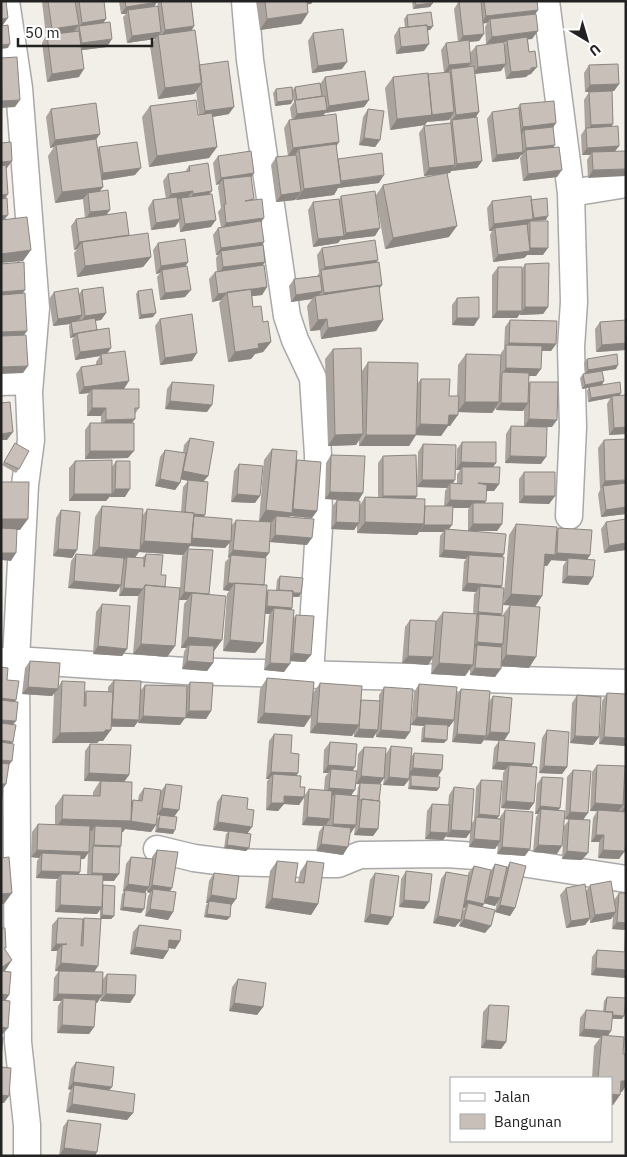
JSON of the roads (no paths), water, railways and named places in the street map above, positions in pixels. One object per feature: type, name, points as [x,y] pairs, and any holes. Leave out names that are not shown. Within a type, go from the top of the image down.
[{"type":"street","points":[[6,1],[19,88],[36,308],[30,381],[31,440],[9,660],[18,1042],[27,1125],[27,1156]]},
{"type":"street","points":[[244,1],[250,60],[287,316],[295,340],[312,374],[314,386],[318,455],[319,528],[310,675]]},
{"type":"street","points":[[546,1],[571,192],[574,302],[572,347],[573,427],[569,516]]},
{"type":"street","points":[[571,192],[626,184]]},
{"type":"street","points":[[1,382],[30,381]]},
{"type":"street","points":[[9,660],[185,671],[626,683]]},
{"type":"street","points":[[157,849],[194,858],[225,862],[313,864],[338,864],[360,855],[466,855],[626,879]]}]
